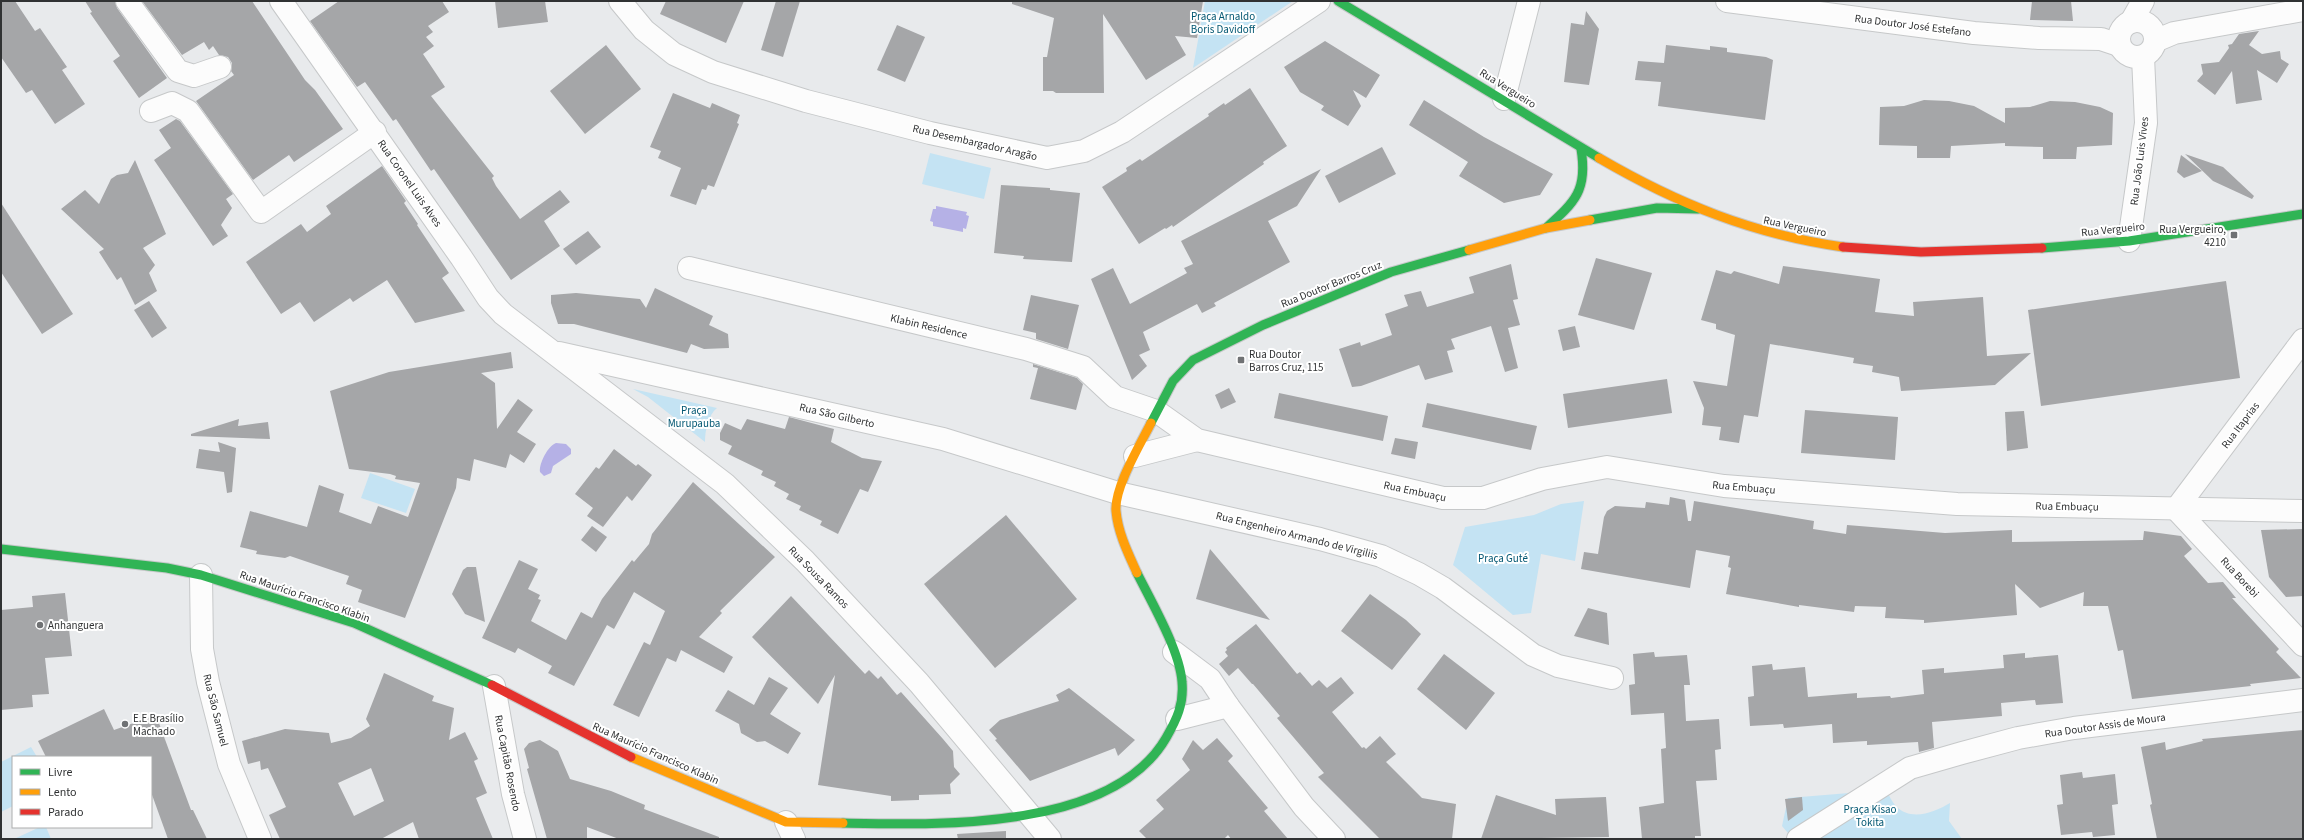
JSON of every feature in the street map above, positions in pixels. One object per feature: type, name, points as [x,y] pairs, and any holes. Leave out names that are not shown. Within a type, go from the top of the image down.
[{"type":"street","points":[[127,1],[178,71],[194,76],[220,67]]},
{"type":"street","name":"Rua Coronel Luis Alves","points":[[282,1],[488,298],[503,314],[552,352]]},
{"type":"street","name":"Rua Desembargador Aragão","points":[[620,1],[644,30],[674,54],[713,72],[806,101],[930,132],[1047,158],[1084,151],[1122,132],[1319,1]]},
{"type":"street","name":"Rua Vergueiro","points":[[1338,1],[1504,99],[1581,149],[1641,182],[1698,209],[1765,234],[1814,244],[1885,252],[1958,252],[2129,241],[2303,214]]},
{"type":"street","points":[[1504,99],[1528,1]]},
{"type":"street","name":"Rua Doutor José Estefano","points":[[1726,1],[1974,33],[2039,38],[2139,29],[2303,10]]},
{"type":"street","name":"Rua João Luis Vives","points":[[2129,241],[2146,123],[2139,29]]},
{"type":"street","points":[[152,111],[172,103],[188,111],[261,212],[374,132]]},
{"type":"street","name":"Rua Doutor Barros Cruz","points":[[1546,228],[1572,205],[1581,192],[1585,177],[1581,149]]},
{"type":"street","name":"Rua Doutor Barros Cruz","points":[[1118,493],[1156,411],[1173,381],[1193,360],[1263,324],[1391,272],[1546,228],[1657,208],[1698,209]]},
{"type":"street","name":"Klabin Residence","points":[[688,268],[1026,349],[1073,362],[1082,367],[1115,396],[1156,411]]},
{"type":"street","name":"Rua Itaprias","points":[[2176,509],[2303,340]]},
{"type":"street","name":"Rua São Gilberto","points":[[552,352],[943,439],[1118,493]]},
{"type":"street","name":"Rua Sousa Ramos","points":[[552,352],[726,484],[756,512],[919,683],[1028,815],[1050,839]]},
{"type":"street","name":"Rua Embuaçu","points":[[1156,411],[1197,440],[1442,498],[1483,498],[1542,479],[1607,467],[1724,486],[1957,504],[2303,511]]},
{"type":"street","name":"Rua Embuaçu","points":[[1135,456],[1197,440]]},
{"type":"street","name":"Rua Maurício Francisco Klabin","points":[[1,549],[167,568],[201,575],[273,596],[354,623],[494,686],[611,748],[790,830],[888,824],[984,821],[1028,815],[1085,800],[1131,778],[1159,750],[1177,719],[1182,704],[1183,691],[1180,670],[1174,652],[1122,539],[1116,511],[1118,493]]},
{"type":"street","name":"Rua Engenheiro Armando de Virgiliis","points":[[1118,493],[1320,539],[1381,556],[1443,588],[1517,645],[1533,655],[1558,666],[1612,678]]},
{"type":"street","name":"Rua Borebi","points":[[2176,509],[2303,645]]},
{"type":"street","name":"Rua São Samuel","points":[[201,575],[202,649],[208,682],[229,764],[260,839]]},
{"type":"street","points":[[1174,652],[1210,679],[1228,706],[1304,807],[1334,839]]},
{"type":"street","name":"Rua Capitão Rosendo","points":[[494,686],[506,757],[525,839]]},
{"type":"street","name":"Rua Doutor Assis de Moura","points":[[1798,839],[1910,768],[2018,738],[2074,728],[2303,700]]},
{"type":"street","points":[[1177,719],[1228,706]]},
{"type":"green space","name":"Praça Arnaldo Boris Davidoff","points":[[1205,1],[1293,1],[1193,68]]},
{"type":"green space","points":[[930,153],[991,168],[984,199],[922,184]]},
{"type":"green space","name":"Praça Murupauba","points":[[633,389],[717,408],[711,415],[705,442],[648,397]]},
{"type":"green space","points":[[370,473],[415,489],[406,513],[361,498]]},
{"type":"green space","name":"Praça Guté","points":[[1584,501],[1575,561],[1541,554],[1531,613],[1513,615],[1453,565],[1465,527],[1534,515],[1561,504]]},
{"type":"green space","points":[[31,747],[36,756],[13,756]]},
{"type":"green space","points":[[12,756],[12,806],[1,812],[1,762]]},
{"type":"green space","name":"Praça Kisao Tokita","points":[[1886,790],[1896,806],[1909,814],[1923,814],[1937,810],[1950,803],[1949,821],[1962,839],[1793,839],[1782,826],[1788,798]]},
{"type":"green space","points":[[38,828],[46,828],[51,839],[14,839]]},
{"type":"shaded area","points":[[936,206],[967,212],[966,215],[969,216],[966,229],[963,228],[963,232],[933,226],[933,222],[930,221],[933,209],[936,209]]},
{"type":"shaded area","points":[[556,443],[566,444],[571,449],[571,454],[553,466],[551,473],[544,476],[540,472],[540,468],[547,451]]},
{"type":"building","points":[[1,1],[15,1],[35,31],[40,28],[67,67],[62,70],[85,104],[55,124],[32,90],[26,93],[1,57]]},
{"type":"building","points":[[85,1],[115,1],[117,8],[167,78],[139,98],[113,61],[120,56],[90,13],[92,12]]},
{"type":"building","points":[[142,1],[252,1],[305,80],[315,90],[343,129],[294,162],[289,155],[253,180],[196,101],[234,75],[231,71],[232,63],[228,57],[219,55],[213,46],[209,50],[204,42],[182,55]]},
{"type":"building","points":[[339,1],[442,1],[449,12],[428,26],[433,32],[426,37],[434,46],[423,54],[445,87],[431,96],[494,176],[492,178],[496,186],[520,219],[560,190],[570,202],[544,221],[560,246],[511,280],[434,169],[431,171],[396,119],[393,121],[365,82],[357,87],[310,21]]},
{"type":"building","points":[[495,1],[545,1],[548,22],[498,28]]},
{"type":"building","points":[[666,1],[744,1],[726,43],[660,14]]},
{"type":"building","points":[[776,1],[800,1],[783,57],[761,50]]},
{"type":"building","points":[[1012,1],[1203,1],[1197,38],[1175,36],[1186,55],[1146,80],[1103,14],[1104,93],[1056,93],[1053,91],[1043,91],[1043,57],[1047,57],[1054,18],[1012,4]]},
{"type":"building","points":[[2032,1],[2071,1],[2073,21],[2030,20]]},
{"type":"building","points":[[1586,11],[1599,29],[1589,85],[1564,82],[1571,23],[1584,25]]},
{"type":"building","points":[[897,25],[925,37],[905,82],[877,70]]},
{"type":"building","points":[[2259,31],[2249,45],[2262,54],[2280,51],[2281,59],[2289,64],[2277,83],[2257,70],[2262,100],[2236,104],[2232,71],[2215,95],[2197,81],[2203,74],[2201,64],[2219,62],[2229,48],[2228,45],[2232,44],[2239,34]]},
{"type":"building","points":[[1325,41],[1380,75],[1366,98],[1353,90],[1361,106],[1348,126],[1321,110],[1324,106],[1300,92],[1284,67]]},
{"type":"building","points":[[606,45],[641,89],[585,134],[550,91]]},
{"type":"building","points":[[1666,45],[1710,50],[1710,46],[1727,48],[1727,52],[1766,57],[1773,60],[1765,120],[1658,106],[1661,82],[1635,80],[1638,61],[1664,63]]},
{"type":"building","points":[[1250,88],[1287,146],[1263,162],[1264,164],[1173,227],[1172,225],[1166,229],[1165,228],[1139,244],[1102,187],[1127,171],[1126,168],[1140,159],[1142,161],[1209,116],[1208,114],[1224,103],[1225,105]]},
{"type":"building","points":[[673,93],[710,108],[712,103],[740,115],[737,123],[739,124],[714,187],[708,185],[706,190],[702,189],[696,205],[670,196],[681,168],[658,158],[661,151],[650,147]]},
{"type":"building","points":[[1424,100],[1484,137],[1553,174],[1540,195],[1504,203],[1459,176],[1468,162],[1409,125]]},
{"type":"building","points":[[1924,100],[1949,101],[1974,106],[2005,123],[2005,108],[2030,107],[2050,101],[2075,102],[2100,107],[2113,113],[2112,145],[2077,147],[2076,159],[2043,159],[2043,147],[2005,146],[2005,143],[1951,146],[1950,158],[1917,158],[1917,146],[1879,145],[1880,107],[1904,106]]},
{"type":"building","points":[[176,119],[180,121],[233,194],[226,199],[232,208],[221,225],[228,236],[213,246],[154,160],[171,148],[159,130]]},
{"type":"building","points":[[1382,147],[1396,174],[1339,203],[1325,176]]},
{"type":"building","points":[[2185,154],[2223,167],[2254,196],[2252,199],[2213,181]]},
{"type":"building","points":[[2181,155],[2202,171],[2184,178],[2177,172]]},
{"type":"building","points":[[135,160],[166,234],[143,248],[155,265],[149,273],[157,291],[135,305],[121,277],[117,280],[99,252],[104,249],[61,209],[85,190],[99,204],[111,179],[117,175],[128,173]]},
{"type":"building","points":[[382,166],[406,201],[404,203],[418,224],[417,225],[449,273],[442,278],[465,311],[415,323],[387,280],[353,302],[350,298],[314,322],[300,302],[281,314],[246,262],[301,224],[307,232],[331,214],[326,206]]},
{"type":"building","points":[[1321,169],[1297,206],[1268,221],[1290,262],[1214,303],[1216,306],[1202,313],[1197,304],[1143,332],[1150,350],[1139,355],[1147,366],[1132,380],[1091,279],[1113,268],[1130,304],[1187,273],[1184,268],[1193,264],[1181,241]]},
{"type":"building","points":[[1001,185],[1050,188],[1050,190],[1080,193],[1072,262],[1023,259],[1024,256],[994,253]]},
{"type":"building","points":[[1,203],[73,314],[42,334],[1,272]]},
{"type":"building","points":[[588,231],[601,247],[576,265],[563,249]]},
{"type":"building","points":[[1596,258],[1652,273],[1634,330],[1578,315]]},
{"type":"building","points":[[1511,264],[1518,299],[1513,300],[1520,325],[1508,328],[1518,368],[1505,372],[1491,326],[1451,339],[1455,349],[1447,351],[1453,372],[1425,380],[1419,365],[1361,386],[1352,387],[1339,349],[1360,342],[1361,346],[1392,335],[1385,314],[1408,306],[1404,295],[1421,291],[1427,307],[1474,293],[1469,277]]},
{"type":"building","points":[[1783,266],[1880,279],[1875,312],[1914,316],[1913,302],[1983,297],[1987,356],[2031,353],[1995,385],[1901,391],[1899,377],[1872,372],[1873,366],[1853,363],[1854,358],[1770,344],[1758,417],[1744,415],[1739,443],[1719,440],[1721,427],[1702,425],[1704,408],[1693,381],[1727,386],[1735,335],[1716,329],[1716,324],[1701,320],[1716,270],[1731,274],[1734,271],[1779,284]]},
{"type":"building","points":[[2226,281],[2240,378],[2041,406],[2028,310]]},
{"type":"building","points":[[655,288],[713,316],[709,325],[728,334],[729,348],[704,349],[691,344],[687,353],[574,324],[558,324],[551,303],[551,295],[576,293],[640,299],[646,308]]},
{"type":"building","points":[[1031,295],[1079,305],[1068,349],[1036,339],[1036,333],[1023,330]]},
{"type":"building","points":[[149,301],[167,328],[152,338],[134,310]]},
{"type":"building","points":[[1575,326],[1580,347],[1563,351],[1558,330]]},
{"type":"building","points":[[511,352],[513,368],[481,373],[495,383],[497,429],[518,399],[533,410],[517,432],[536,444],[524,463],[510,454],[506,468],[474,459],[470,481],[457,478],[456,488],[405,618],[358,602],[362,590],[346,584],[349,576],[290,556],[285,558],[256,554],[257,551],[240,547],[250,511],[307,527],[319,485],[344,494],[339,512],[371,524],[378,506],[408,517],[420,483],[395,479],[396,476],[390,474],[349,469],[330,391],[389,372]]},
{"type":"building","points":[[1033,364],[1077,378],[1083,384],[1076,410],[1030,399],[1038,368],[1033,367]]},
{"type":"building","points":[[1667,379],[1672,413],[1568,428],[1563,394]]},
{"type":"building","points":[[1229,388],[1236,402],[1221,409],[1215,395]]},
{"type":"building","points":[[1279,393],[1388,416],[1383,441],[1274,418]]},
{"type":"building","points":[[1427,403],[1537,426],[1531,450],[1422,427]]},
{"type":"building","points":[[1805,410],[1898,417],[1895,460],[1801,453]]},
{"type":"building","points":[[2024,411],[2028,448],[2007,451],[2005,412]]},
{"type":"building","points":[[789,417],[834,429],[831,442],[862,458],[882,461],[868,492],[860,489],[838,534],[820,525],[822,521],[799,510],[801,506],[786,499],[789,494],[774,486],[776,482],[761,475],[763,471],[728,454],[732,446],[720,440],[720,433],[725,423],[741,430],[747,419],[785,429]]},
{"type":"building","points":[[239,419],[238,426],[268,422],[270,439],[191,436],[191,434]]},
{"type":"building","points":[[1395,438],[1418,442],[1415,459],[1391,454]]},
{"type":"building","points":[[218,442],[236,448],[232,492],[227,493],[224,472],[196,468],[199,449],[220,452]]},
{"type":"building","points":[[614,449],[636,466],[638,464],[652,475],[632,501],[627,496],[603,527],[587,516],[593,508],[575,494],[596,467],[599,469]]},
{"type":"building","points":[[693,482],[775,557],[720,611],[722,613],[699,637],[733,657],[724,673],[681,650],[676,662],[667,658],[639,717],[613,705],[644,642],[650,645],[665,611],[634,592],[614,629],[607,625],[574,686],[548,673],[552,666],[518,648],[515,653],[482,638],[519,560],[538,569],[528,589],[540,595],[538,599],[541,600],[531,621],[566,640],[581,612],[592,618],[602,599],[632,560],[634,562],[649,544],[652,534]]},
{"type":"building","points":[[1670,497],[1685,500],[1688,521],[1691,521],[1694,501],[1814,521],[1813,529],[1846,534],[1847,525],[1945,533],[2012,530],[2012,542],[2143,540],[2144,531],[2181,536],[2192,549],[2184,556],[2208,583],[2223,582],[2236,598],[2232,598],[2279,649],[2276,652],[2301,678],[2250,684],[2251,686],[2132,699],[2123,650],[2118,651],[2108,606],[2083,606],[2084,592],[2040,608],[2015,584],[2017,615],[1924,623],[1924,620],[1885,618],[1886,607],[1855,606],[1854,612],[1799,605],[1799,607],[1726,594],[1731,568],[1728,567],[1730,556],[1696,550],[1690,588],[1581,569],[1584,552],[1598,554],[1604,517],[1607,511],[1615,506],[1645,508],[1646,502],[1669,505]]},
{"type":"building","points":[[1006,515],[1077,599],[995,668],[924,584]]},
{"type":"building","points":[[592,526],[607,537],[596,552],[581,540]]},
{"type":"building","points":[[2303,529],[2303,596],[2286,597],[2269,577],[2261,530]]},
{"type":"building","points":[[1210,549],[1270,620],[1196,599]]},
{"type":"building","points":[[467,567],[476,567],[485,622],[465,614],[452,594],[463,570]]},
{"type":"building","points":[[65,593],[72,656],[45,658],[49,694],[32,695],[33,707],[1,710],[1,610],[33,607],[32,596]]},
{"type":"building","points":[[1370,594],[1406,620],[1421,634],[1392,670],[1341,631]]},
{"type":"building","points":[[791,596],[865,674],[869,670],[878,679],[881,676],[897,695],[901,692],[953,751],[954,767],[960,774],[950,784],[951,794],[919,795],[919,800],[891,801],[891,796],[818,785],[835,675],[818,704],[752,637]]},
{"type":"building","points":[[1588,608],[1607,613],[1609,645],[1574,636]]},
{"type":"building","points":[[1256,624],[1297,674],[1300,672],[1312,686],[1319,680],[1327,688],[1341,677],[1354,693],[1332,712],[1362,748],[1364,747],[1366,749],[1380,736],[1396,754],[1386,762],[1422,798],[1456,804],[1452,839],[1380,839],[1318,777],[1324,773],[1277,718],[1280,716],[1253,684],[1238,668],[1229,676],[1219,664],[1228,656],[1225,652],[1227,650],[1226,648]]},
{"type":"building","points":[[1654,652],[1655,657],[1687,655],[1690,685],[1684,685],[1686,721],[1719,719],[1721,749],[1715,750],[1717,780],[1696,781],[1701,836],[1695,836],[1695,839],[1642,839],[1639,807],[1664,803],[1661,749],[1666,748],[1664,713],[1631,715],[1629,685],[1635,684],[1633,654]]},
{"type":"building","points":[[2025,653],[2025,658],[2058,655],[2063,703],[2036,705],[2035,700],[2001,703],[2002,716],[1932,722],[1934,748],[1919,752],[1918,742],[1867,745],[1867,741],[1833,743],[1832,724],[1784,728],[1783,724],[1750,726],[1748,697],[1754,696],[1752,666],[1772,664],[1773,670],[1805,667],[1808,697],[1857,693],[1857,698],[1890,696],[1891,698],[1924,694],[1922,670],[1944,668],[1944,673],[2004,668],[2003,655]]},
{"type":"building","points":[[1444,654],[1495,693],[1466,730],[1417,689]]},
{"type":"building","points":[[384,673],[434,696],[432,701],[454,708],[449,740],[465,732],[478,759],[474,761],[487,793],[476,798],[493,839],[419,839],[413,822],[381,839],[280,839],[269,815],[286,807],[268,768],[261,770],[260,761],[248,764],[242,741],[285,729],[329,733],[331,743],[351,738],[370,726],[366,719]],"holes":[[[371,768],[384,801],[354,816],[338,783]]]},
{"type":"building","points":[[769,677],[788,688],[770,714],[801,733],[788,754],[765,741],[757,742],[741,733],[739,724],[715,711],[728,690],[754,705]]},
{"type":"building","points":[[1069,688],[1135,740],[1118,756],[1115,748],[1030,781],[995,740],[997,739],[989,730],[1000,720],[1059,701],[1056,695]]},
{"type":"building","points":[[104,709],[114,730],[156,715],[191,810],[193,810],[207,839],[168,839],[152,795],[152,756],[46,756],[38,741]]},
{"type":"building","points":[[2303,730],[2303,839],[2157,839],[2141,747],[2165,742],[2166,750],[2203,741],[2202,739]]},
{"type":"building","points":[[1217,738],[1233,756],[1228,761],[1268,808],[1264,811],[1288,839],[1231,839],[1228,835],[1224,839],[1147,839],[1139,831],[1164,809],[1156,800],[1190,770],[1182,759],[1193,740],[1203,750]]},
{"type":"building","points":[[540,740],[558,751],[570,779],[611,791],[645,805],[644,809],[719,837],[719,839],[619,839],[587,827],[587,839],[547,839],[527,769],[529,768],[524,749],[529,743]]},
{"type":"building","points":[[2082,772],[2083,778],[2115,774],[2118,804],[2112,805],[2115,835],[2093,837],[2092,832],[2061,835],[2057,805],[2063,804],[2060,775]]},
{"type":"building","points":[[1496,795],[1556,815],[1555,799],[1606,797],[1609,837],[1481,839]]},
{"type":"building","points":[[1802,797],[1803,810],[1788,821],[1785,799]]},
{"type":"building","points":[[1006,831],[1006,839],[958,839],[957,834]]},
{"type":"traffic: fast","points":[[1338,1],[1599,158]]},
{"type":"traffic: fast","points":[[1546,228],[1572,202],[1581,185],[1583,175],[1581,149]]},
{"type":"traffic: fast","points":[[1590,220],[1657,208],[1698,209]]},
{"type":"traffic: fast","points":[[2042,248],[2129,241],[2303,214]]},
{"type":"traffic: fast","points":[[1151,423],[1173,381],[1193,360],[1263,325],[1391,272],[1469,250]]},
{"type":"traffic: fast","points":[[1,549],[167,568],[201,575],[354,623],[492,685]]},
{"type":"traffic: fast","points":[[843,823],[926,824],[972,822],[1020,816],[1065,806],[1106,791],[1140,768],[1166,738],[1170,731],[1181,704],[1182,682],[1171,641],[1137,573]]},
{"type":"traffic: slow","points":[[1599,158],[1658,189],[1716,215],[1778,234],[1843,247]]},
{"type":"traffic: slow","points":[[1469,250],[1546,228],[1590,220]]},
{"type":"traffic: slow","points":[[1137,573],[1119,527],[1116,502],[1123,479],[1151,423]]},
{"type":"traffic: slow","points":[[631,757],[786,822],[843,823]]},
{"type":"traffic: jam","points":[[1843,247],[1921,252],[2042,248]]},
{"type":"traffic: jam","points":[[492,685],[631,757]]},
{"type":"place","name":"Rua Vergueiro, 4210","points":[[2234,235]]},
{"type":"place","name":"Rua Doutor Barros Cruz, 115","points":[[1241,360]]},
{"type":"place","name":"Anhanguera","points":[[40,625]]},
{"type":"place","name":"E.E Brasílio Machado","points":[[125,724]]}]
